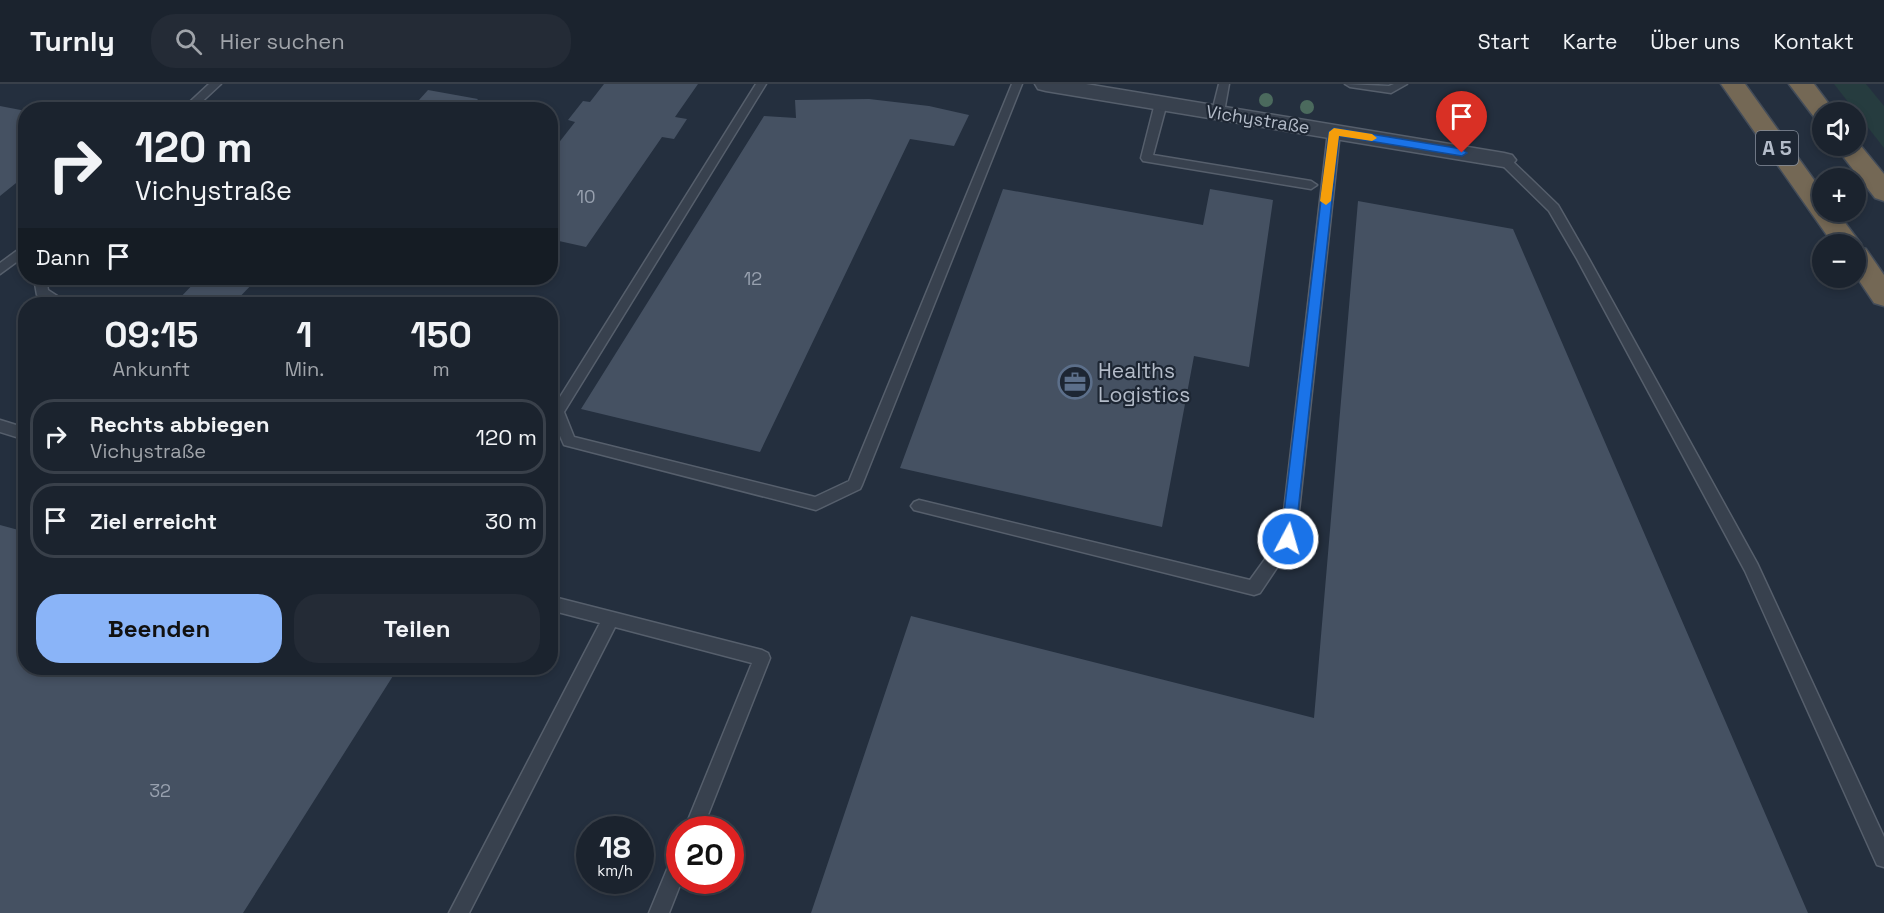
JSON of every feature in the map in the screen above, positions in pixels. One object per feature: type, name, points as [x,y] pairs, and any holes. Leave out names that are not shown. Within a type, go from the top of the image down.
[{"type":"highway","name":"A 5","points":[[1733,84],[1812,195]]},
{"type":"highway","name":"A 5","points":[[1801,84],[1815,102]]},
{"type":"highway","points":[[1856,156],[1884,192]]},
{"type":"highway","points":[[1866,270],[1884,296]]},
{"type":"street","name":"Vichystraße","points":[[1046,84],[1504,160]]},
{"type":"lane","points":[[195,102],[216,84]]},
{"type":"lane","points":[[207,102],[226,84]]},
{"type":"lane","points":[[558,410],[761,84]]},
{"type":"lane","points":[[558,414],[569,441],[816,504],[855,485],[1017,84]]},
{"type":"lane","points":[[1218,112],[1224,84]]},
{"type":"lane","points":[[1350,84],[1391,90],[1402,84]]},
{"type":"lane","points":[[1161,103],[1147,158],[1311,185]]},
{"type":"lane","points":[[919,506],[1254,588],[1288,539],[1334,132]]},
{"type":"lane","points":[[1504,160],[1554,208],[1583,259],[1751,568],[1884,858]]},
{"type":"lane","points":[[0,270],[18,255]]},
{"type":"lane","points":[[41,285],[42,292],[50,297]]},
{"type":"lane","points":[[0,426],[18,432]]},
{"type":"lane","points":[[558,605],[762,658],[699,816]]},
{"type":"lane","points":[[459,913],[611,619]]},
{"type":"lane","points":[[659,913],[667,894]]},
{"type":"green space","points":[[1834,84],[1866,84],[1884,106],[1884,148],[1866,125],[1866,102],[1848,102]]},
{"type":"building","points":[[604,84],[698,84],[675,117],[687,119],[674,139],[662,137],[586,247],[558,241],[558,144],[575,122],[568,120],[583,101],[590,102]]},
{"type":"building","points":[[428,90],[478,99],[476,102],[417,102]]},
{"type":"building","points":[[869,99],[929,106],[969,115],[954,146],[910,139],[760,452],[581,409],[764,116],[796,118],[795,100]]},
{"type":"building","points":[[0,106],[18,109],[18,181],[0,196]]},
{"type":"building","points":[[1003,189],[1203,225],[1210,189],[1273,200],[1249,367],[1194,356],[1162,527],[900,468]]},
{"type":"building","points":[[1358,201],[1513,229],[1808,913],[811,913],[911,616],[1314,718]]},
{"type":"building","points":[[192,285],[251,285],[240,297],[181,297]]},
{"type":"building","points":[[0,525],[18,530],[18,675],[394,675],[243,913],[0,913]]},
{"type":"slow traffic","points":[[1326,201],[1334,132],[1372,138]]},
{"type":"place","name":"Healths Logistics","points":[[1075,382]]},
{"type":"route","points":[[1288,539],[1334,132],[1462,153]]}]
